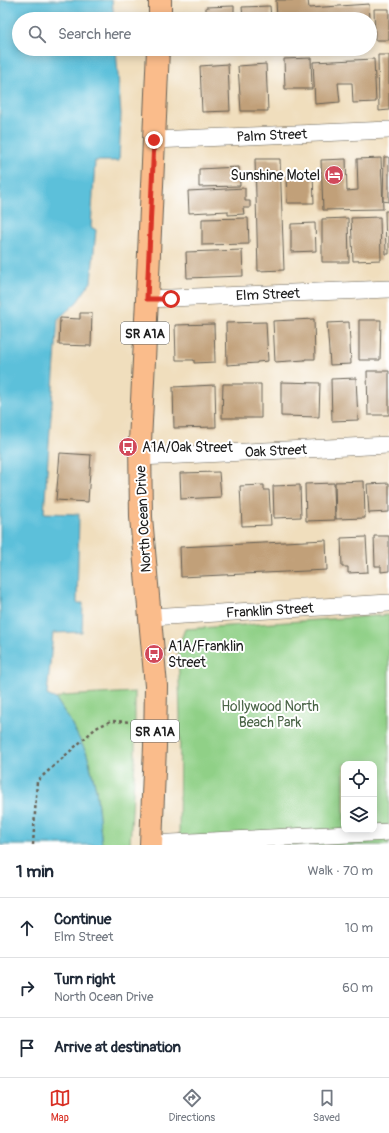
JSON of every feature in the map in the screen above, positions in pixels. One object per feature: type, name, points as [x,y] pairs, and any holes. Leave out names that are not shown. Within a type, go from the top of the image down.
[{"type":"main road","points":[[160,0],[160,12]]},
{"type":"main road","name":"North Ocean Drive","points":[[151,845],[156,686],[141,523],[140,423],[158,56]]},
{"type":"street","name":"Palm Street","points":[[154,140],[389,130]]},
{"type":"street","name":"Elm Street","points":[[147,299],[389,289]]},
{"type":"street","name":"Oak Street","points":[[140,457],[389,445]]},
{"type":"street","name":"Franklin Street","points":[[150,617],[389,603]]},
{"type":"street","points":[[151,845],[389,832]]},
{"type":"path","points":[[33,845],[37,781],[96,728],[111,721],[139,722]]},
{"type":"green space","name":"Hollywood North Beach Park","points":[[389,615],[389,845],[179,845],[180,715],[178,647],[185,629]]},
{"type":"green space","points":[[135,692],[135,760],[130,845],[102,845],[96,789],[87,754],[69,719],[56,699],[63,696]]},
{"type":"water","points":[[0,0],[112,0],[113,12],[12,12],[12,56],[117,56],[121,114],[119,161],[95,161],[91,227],[96,230],[91,282],[77,302],[58,319],[44,513],[79,514],[77,603],[83,603],[82,632],[53,633],[47,695],[56,699],[69,719],[87,754],[96,789],[102,845],[0,845]]},
{"type":"building","points":[[276,0],[308,0],[309,8],[369,4],[370,12],[277,12]]},
{"type":"building","points":[[234,6],[234,12],[206,12],[206,7]]},
{"type":"building","points":[[270,6],[270,12],[242,12],[242,7]]},
{"type":"building","points":[[374,9],[389,9],[389,40],[377,40],[377,12],[374,12]]},
{"type":"building","points":[[378,55],[389,55],[389,110],[379,111]]},
{"type":"building","points":[[311,58],[312,89],[285,89],[284,59]]},
{"type":"building","points":[[374,59],[376,102],[353,103],[352,83],[338,83],[340,102],[315,104],[313,62]]},
{"type":"building","points":[[228,64],[230,111],[202,112],[200,66]]},
{"type":"building","points":[[266,64],[268,111],[241,111],[238,66]]},
{"type":"building","points":[[384,157],[389,157],[389,202],[383,201]]},
{"type":"building","name":"Sunshine Motel","points":[[381,158],[383,209],[323,210],[321,160],[346,159],[347,191],[358,190],[357,159]]},
{"type":"building","points":[[255,159],[280,159],[284,270],[258,271]]},
{"type":"building","points":[[239,167],[240,186],[199,187],[199,169]]},
{"type":"building","points":[[313,173],[314,203],[287,203],[286,174]]},
{"type":"building","points":[[245,188],[245,201],[250,201],[250,208],[243,208],[244,214],[228,215],[228,211],[189,213],[188,191]]},
{"type":"building","points":[[385,211],[389,211],[389,254],[386,254]]},
{"type":"building","points":[[380,217],[381,260],[353,261],[351,218]]},
{"type":"building","points":[[248,218],[249,244],[202,245],[202,219]]},
{"type":"building","points":[[348,218],[349,262],[322,262],[322,219]]},
{"type":"building","points":[[315,223],[316,251],[291,252],[291,224]]},
{"type":"building","points":[[242,250],[243,276],[187,278],[186,252]]},
{"type":"building","points":[[80,313],[92,313],[91,346],[59,345],[60,318],[80,319]]},
{"type":"building","points":[[314,319],[315,359],[275,362],[273,321]]},
{"type":"building","points":[[359,320],[381,320],[380,360],[359,360]]},
{"type":"building","points":[[266,322],[268,361],[227,365],[226,323]]},
{"type":"building","points":[[349,322],[351,364],[330,365],[327,323]]},
{"type":"building","points":[[214,324],[215,362],[194,363],[194,360],[176,360],[175,325]]},
{"type":"building","points":[[367,371],[389,371],[389,415],[368,415]]},
{"type":"building","points":[[356,378],[358,420],[332,421],[331,379]]},
{"type":"building","points":[[281,382],[320,383],[319,417],[281,416]]},
{"type":"building","points":[[223,384],[261,384],[261,418],[222,418]]},
{"type":"building","points":[[215,385],[216,427],[174,428],[173,387]]},
{"type":"building","points":[[60,453],[91,455],[88,502],[56,500]]},
{"type":"building","points":[[219,472],[221,497],[181,499],[180,473]]},
{"type":"building","points":[[364,481],[365,518],[336,519],[335,482]]},
{"type":"building","points":[[334,483],[335,520],[306,521],[305,484]]},
{"type":"building","points":[[389,483],[389,512],[369,513],[367,484]]},
{"type":"building","points":[[264,485],[264,490],[269,490],[271,525],[242,526],[240,486]]},
{"type":"building","points":[[300,485],[301,517],[274,518],[273,486]]},
{"type":"building","points":[[374,536],[389,536],[389,571],[381,572],[381,566],[375,566]]},
{"type":"building","points":[[366,537],[368,572],[348,573],[348,567],[342,567],[341,538]]},
{"type":"building","points":[[326,540],[327,570],[181,577],[180,547]]},
{"type":"place","name":"Sunshine Motel","points":[[334,175]]},
{"type":"place","name":"A1A/Oak Street","points":[[128,447]]},
{"type":"place","name":"A1A/Franklin Street","points":[[154,654]]},
{"type":"route","points":[[154,140],[147,299],[171,299]]}]
